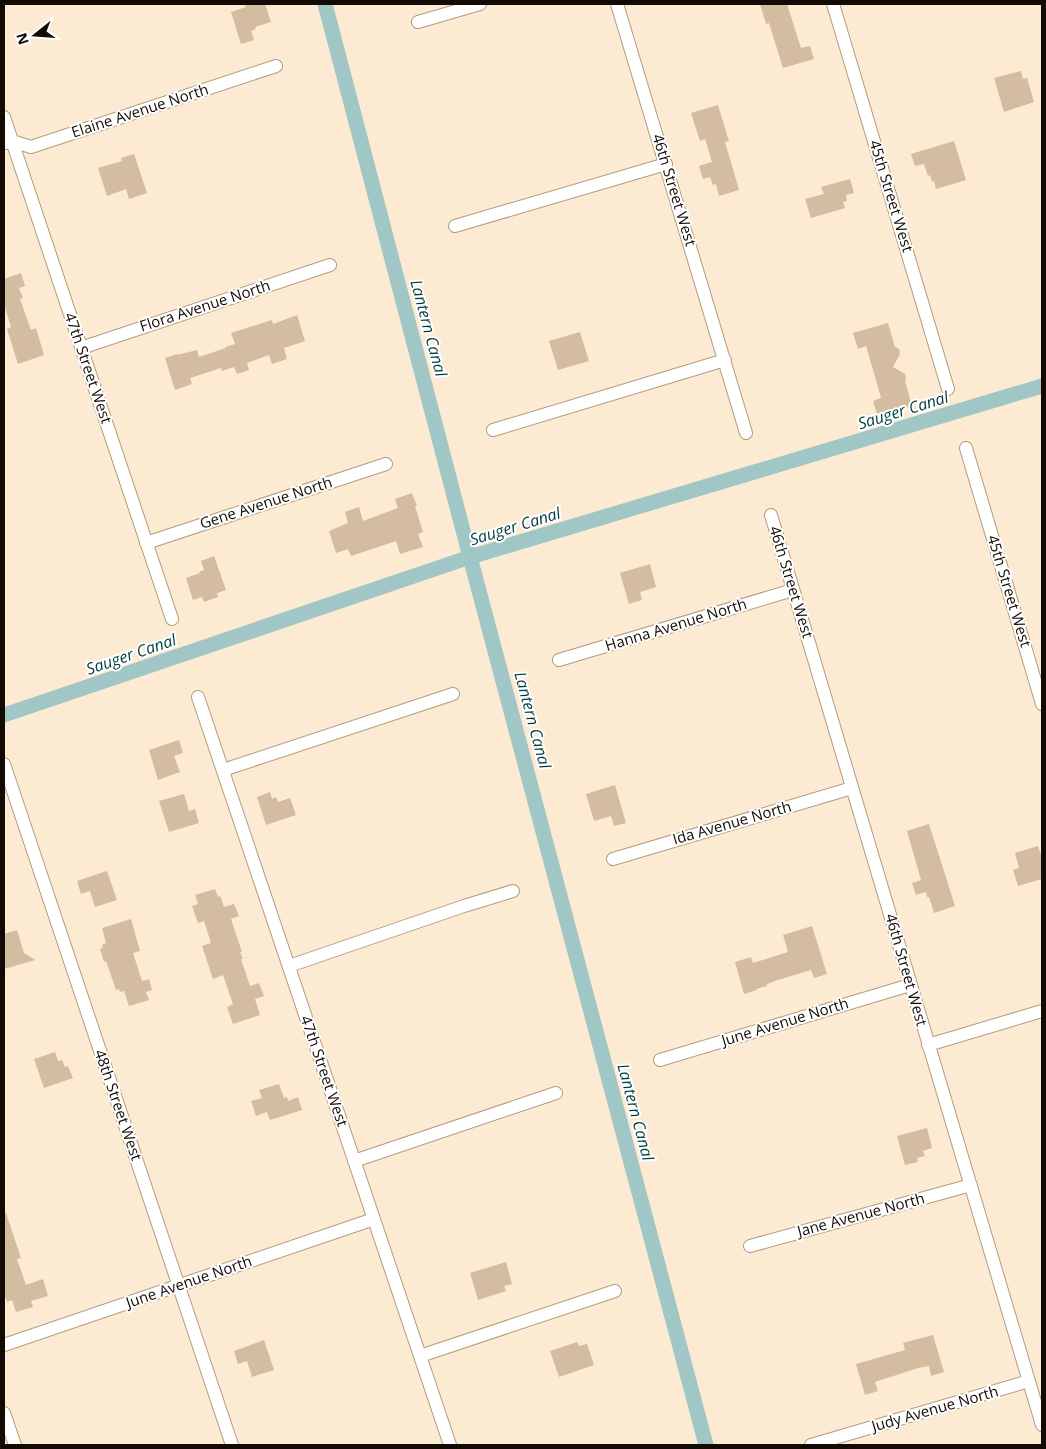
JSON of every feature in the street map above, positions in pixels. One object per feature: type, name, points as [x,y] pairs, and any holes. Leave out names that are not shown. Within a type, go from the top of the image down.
[{"type":"street","points":[[418,22],[480,4]]},
{"type":"street","name":"46th Street West","points":[[617,4],[746,433]]},
{"type":"street","name":"45th Street West","points":[[833,4],[948,389]]},
{"type":"street","name":"Elaine Avenue North","points":[[8,142],[31,147],[276,66]]},
{"type":"street","name":"47th Street West","points":[[4,117],[8,142],[81,348],[172,619]]},
{"type":"street","points":[[455,226],[666,164]]},
{"type":"street","name":"Flora Avenue North","points":[[81,348],[330,265]]},
{"type":"street","points":[[494,430],[725,360]]},
{"type":"street","name":"45th Street West","points":[[966,448],[1042,704]]},
{"type":"street","name":"Gene Avenue North","points":[[146,543],[386,464]]},
{"type":"street","name":"46th Street West","points":[[770,515],[1042,1425]]},
{"type":"street","name":"Hanna Avenue North","points":[[559,660],[793,590]]},
{"type":"street","points":[[223,770],[453,694]]},
{"type":"street","name":"47th Street West","points":[[198,696],[450,1445]]},
{"type":"street","name":"48th Street West","points":[[4,764],[232,1445]]},
{"type":"street","name":"Ida Avenue North","points":[[613,858],[852,788]]},
{"type":"street","points":[[289,966],[513,891]]},
{"type":"street","name":"June Avenue North","points":[[660,1060],[910,985]]},
{"type":"street","points":[[928,1045],[1042,1011]]},
{"type":"street","points":[[354,1161],[556,1093]]},
{"type":"street","name":"Jane Avenue North","points":[[750,1246],[971,1185]]},
{"type":"street","name":"June Avenue North","points":[[4,1344],[374,1219]]},
{"type":"street","points":[[420,1356],[615,1291]]},
{"type":"street","name":"Judy Avenue North","points":[[812,1445],[1029,1381]]},
{"type":"street","points":[[4,1413],[15,1445]]},
{"type":"building","points":[[245,4],[265,4],[271,22],[255,27],[256,29],[251,31],[254,40],[241,44],[231,12],[246,7]]},
{"type":"building","points":[[760,4],[787,4],[801,48],[810,46],[814,59],[783,68],[769,23],[766,24]]},
{"type":"building","points":[[1021,71],[1023,79],[1027,78],[1034,102],[1004,112],[994,78]]},
{"type":"building","points":[[718,105],[729,141],[725,142],[739,190],[719,196],[716,184],[713,185],[710,177],[703,179],[699,166],[712,162],[705,139],[700,141],[691,113]]},
{"type":"building","points":[[954,141],[966,180],[936,189],[934,181],[932,182],[930,175],[928,176],[924,164],[915,166],[911,154]]},
{"type":"building","points":[[134,154],[147,193],[129,199],[126,189],[107,196],[98,168],[122,161],[121,158]]},
{"type":"building","points":[[850,179],[854,193],[846,195],[847,201],[843,202],[845,208],[811,218],[805,199],[824,194],[821,187]]},
{"type":"building","points":[[21,273],[25,286],[19,288],[23,298],[20,299],[31,330],[36,328],[44,355],[18,364],[7,329],[11,327],[4,304],[4,279]]},
{"type":"building","points":[[297,315],[305,341],[284,348],[287,359],[272,364],[269,355],[247,363],[249,370],[237,374],[234,367],[222,371],[221,368],[190,378],[192,384],[175,390],[165,358],[197,350],[199,357],[235,344],[231,333],[272,320],[273,324]]},
{"type":"building","points":[[888,323],[895,347],[899,349],[900,354],[893,367],[905,374],[912,406],[878,417],[873,401],[881,398],[866,346],[858,349],[853,333]]},
{"type":"building","points":[[580,332],[589,361],[558,370],[549,341]]},
{"type":"building","points":[[412,493],[423,532],[418,534],[423,547],[400,554],[396,541],[351,556],[348,549],[336,553],[329,531],[348,523],[345,512],[359,507],[363,521],[398,508],[395,499]]},
{"type":"building","points":[[214,556],[226,590],[217,593],[218,597],[204,602],[202,597],[193,600],[186,578],[204,570],[201,561]]},
{"type":"building","points":[[650,564],[656,587],[640,592],[642,600],[629,604],[620,573]]},
{"type":"building","points":[[179,740],[183,753],[174,756],[180,772],[158,780],[149,750]]},
{"type":"building","points":[[615,785],[626,823],[614,826],[611,816],[594,821],[586,794]]},
{"type":"building","points":[[270,792],[272,799],[276,797],[278,802],[290,798],[296,815],[266,825],[257,797]]},
{"type":"building","points":[[184,794],[189,811],[195,809],[199,823],[169,832],[159,801]]},
{"type":"building","points":[[929,824],[955,906],[934,913],[926,892],[916,895],[912,883],[921,880],[907,831]]},
{"type":"building","points":[[1038,846],[1042,858],[1042,879],[1018,886],[1013,870],[1019,868],[1015,853]]},
{"type":"building","points":[[107,871],[117,900],[95,907],[90,891],[81,894],[77,881]]},
{"type":"building","points":[[215,889],[224,907],[234,904],[239,916],[231,919],[242,952],[240,952],[243,959],[241,959],[250,986],[259,983],[264,996],[255,999],[260,1015],[233,1024],[227,1007],[233,1004],[223,975],[213,979],[202,946],[211,943],[204,921],[198,923],[192,906],[198,904],[195,895]]},
{"type":"building","points":[[131,919],[140,951],[133,953],[142,981],[149,979],[152,990],[146,992],[149,1000],[129,1006],[124,991],[116,990],[100,949],[106,943],[102,928]]},
{"type":"building","points":[[812,926],[827,974],[814,978],[811,970],[775,981],[767,984],[767,986],[744,994],[735,962],[751,957],[753,963],[788,952],[783,935]]},
{"type":"building","points":[[17,930],[24,953],[35,960],[4,969],[4,934]]},
{"type":"building","points":[[55,1052],[58,1061],[62,1060],[65,1067],[68,1066],[73,1078],[44,1088],[34,1059]]},
{"type":"building","points":[[279,1084],[284,1098],[287,1097],[288,1101],[298,1097],[302,1110],[270,1120],[267,1112],[256,1116],[251,1101],[262,1098],[259,1090]]},
{"type":"building","points":[[927,1128],[932,1148],[923,1151],[925,1156],[917,1158],[918,1162],[905,1165],[897,1136]]},
{"type":"building","points":[[6,1213],[21,1258],[17,1259],[26,1285],[43,1279],[48,1296],[31,1301],[33,1307],[16,1312],[12,1300],[7,1302],[6,1298],[4,1298],[4,1214]]},
{"type":"building","points":[[506,1262],[512,1284],[504,1286],[506,1291],[478,1300],[470,1273]]},
{"type":"building","points":[[933,1335],[944,1372],[931,1376],[929,1366],[918,1368],[875,1382],[878,1391],[865,1395],[856,1364],[905,1350],[903,1343]]},
{"type":"building","points":[[264,1340],[274,1370],[252,1377],[247,1361],[238,1364],[234,1351]]},
{"type":"building","points":[[577,1342],[579,1346],[587,1344],[594,1365],[559,1377],[550,1351]]},
{"type":"waterway","name":"Lantern Canal","points":[[325,4],[706,1445]]},
{"type":"waterway","name":"Sauger Canal","points":[[4,715],[470,557],[1042,386]]}]
